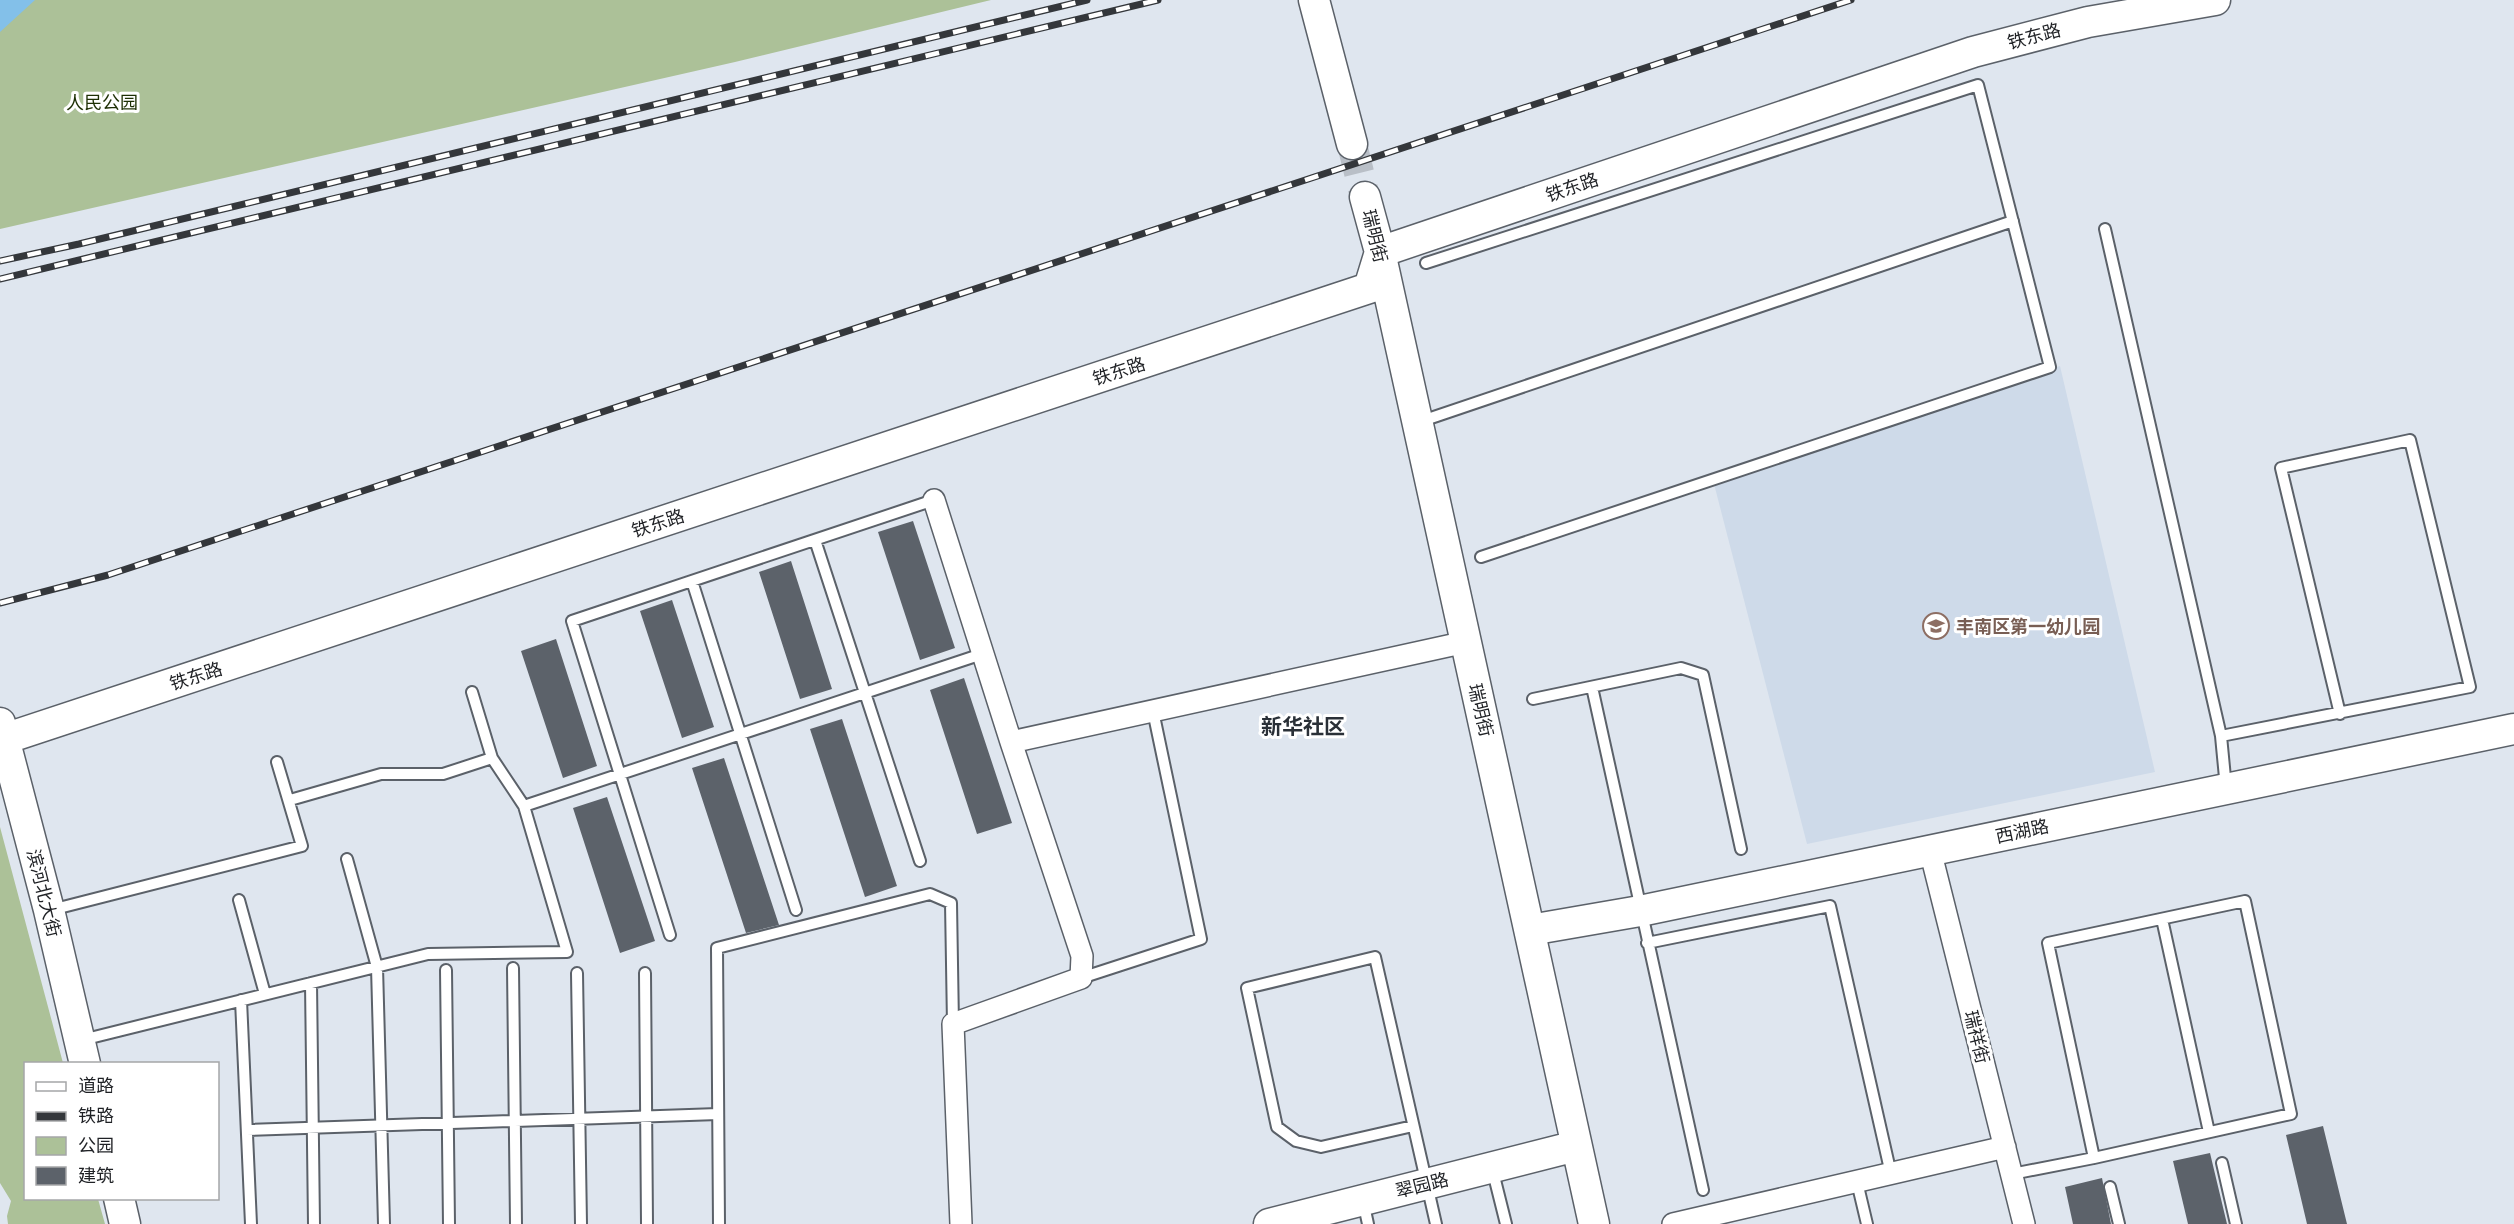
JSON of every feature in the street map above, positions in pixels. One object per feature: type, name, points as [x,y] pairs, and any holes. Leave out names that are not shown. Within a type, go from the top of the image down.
[{"type":"street","points":[[1314,0],[1352,144]]},
{"type":"street","name":"铁东路","points":[[2,731],[1369,288],[1380,252],[1973,52],[2088,22],[2215,0]]},
{"type":"street","name":"瑞明街","points":[[1365,197],[1380,252],[1594,1224]]},
{"type":"street","points":[[934,500],[982,654],[1083,956],[1082,978],[953,1024],[961,1224]]},
{"type":"street","points":[[1011,742],[1466,642]]},
{"type":"street","name":"西湖路","points":[[1530,930],[1640,911],[2514,729]]},
{"type":"street","name":"滨河北大街","points":[[2,731],[49,910],[82,1052]]},
{"type":"street","name":"瑞祥街","points":[[1930,850],[2024,1224]]},
{"type":"street","name":"翠园路","points":[[1269,1224],[1366,1212],[1426,1184],[1576,1146]]},
{"type":"street","points":[[1674,1224],[1731,1218],[1857,1182],[2005,1148]]},
{"type":"street","points":[[119,1200],[125,1224]]},
{"type":"lane","points":[[1426,263],[1978,85],[2050,367],[1481,557]]},
{"type":"lane","points":[[1417,423],[2013,221]]},
{"type":"lane","points":[[2105,230],[2221,736],[2226,788]]},
{"type":"lane","points":[[2221,736],[2340,714],[2470,687],[2410,440],[2281,468],[2340,714]]},
{"type":"lane","points":[[670,935],[572,621],[934,500]]},
{"type":"lane","points":[[815,540],[920,861]]},
{"type":"lane","points":[[692,581],[796,910]]},
{"type":"lane","points":[[524,806],[982,654]]},
{"type":"lane","points":[[1533,699],[1681,668],[1704,675],[1741,849]]},
{"type":"lane","points":[[1592,687],[1703,1190]]},
{"type":"lane","points":[[82,1052],[241,1000],[428,954],[567,952],[524,806],[492,758],[472,692]]},
{"type":"lane","points":[[1082,978],[1201,939],[1153,711]]},
{"type":"lane","points":[[290,800],[381,774],[443,774],[492,758]]},
{"type":"lane","points":[[49,910],[302,846],[277,762]]},
{"type":"lane","points":[[347,860],[377,967],[384,1224]]},
{"type":"lane","points":[[719,1224],[717,948],[930,894],[951,903],[953,1024]]},
{"type":"lane","points":[[239,900],[265,994]]},
{"type":"lane","points":[[2012,1174],[2094,1158],[2291,1114],[2245,901],[2048,943],[2094,1158]]},
{"type":"lane","points":[[1647,943],[1830,906],[1891,1174]]},
{"type":"lane","points":[[2162,919],[2209,1132]]},
{"type":"lane","points":[[1413,1126],[1321,1147],[1296,1141],[1277,1127],[1247,988],[1375,957],[1436,1224]]},
{"type":"lane","points":[[513,968],[516,1224]]},
{"type":"lane","points":[[446,970],[449,1224]]},
{"type":"lane","points":[[577,973],[581,1224]]},
{"type":"lane","points":[[645,973],[647,1224]]},
{"type":"lane","points":[[311,983],[314,1224]]},
{"type":"lane","points":[[241,1000],[251,1224]]},
{"type":"lane","points":[[247,1130],[718,1114]]},
{"type":"lane","points":[[2222,1163],[2236,1224]]},
{"type":"lane","points":[[1492,1167],[1506,1224]]},
{"type":"lane","points":[[1857,1182],[1867,1224]]},
{"type":"lane","points":[[2110,1187],[2119,1224]]},
{"type":"shaded area","name":"丰南区第一幼儿园","points":[[2060,366],[2155,772],[1807,844],[1713,480]]},
{"type":"green space","name":"人民公园","points":[[0,0],[991,0],[735,62],[0,229]]},
{"type":"green space","points":[[0,827],[63,1062],[24,1062],[24,1200],[98,1200],[105,1224],[8,1224],[7,1216],[11,1201],[0,1183]]},
{"type":"water","points":[[0,0],[35,0],[0,32]]},
{"type":"building","points":[[913,521],[955,648],[920,660],[878,532]]},
{"type":"building","points":[[791,561],[832,689],[800,699],[759,572]]},
{"type":"building","points":[[672,600],[714,727],[682,738],[640,611]]},
{"type":"building","points":[[556,639],[597,766],[563,778],[521,651]]},
{"type":"building","points":[[964,678],[1012,823],[977,834],[930,690]]},
{"type":"building","points":[[842,719],[897,886],[865,897],[810,729]]},
{"type":"building","points":[[724,758],[779,925],[746,933],[692,768]]},
{"type":"building","points":[[607,797],[655,941],[620,953],[573,808]]},
{"type":"building","points":[[2323,1126],[2347,1224],[2307,1224],[2286,1135]]},
{"type":"building","points":[[2210,1153],[2227,1224],[2188,1224],[2173,1161]]},
{"type":"building","points":[[2102,1178],[2111,1224],[2073,1224],[2065,1187]]},
{"type":"tunnel","points":[[1352,144],[1365,197]]},
{"type":"railway","points":[[0,261],[79,244],[1087,0]]},
{"type":"railway","points":[[0,279],[1158,0]]},
{"type":"railway","points":[[0,603],[108,575],[1851,0]]},
{"type":"place","name":"丰南区第一幼儿园","points":[[1936,626]]},
{"type":"district","name":"新华社区","points":[[1303,727]]}]
